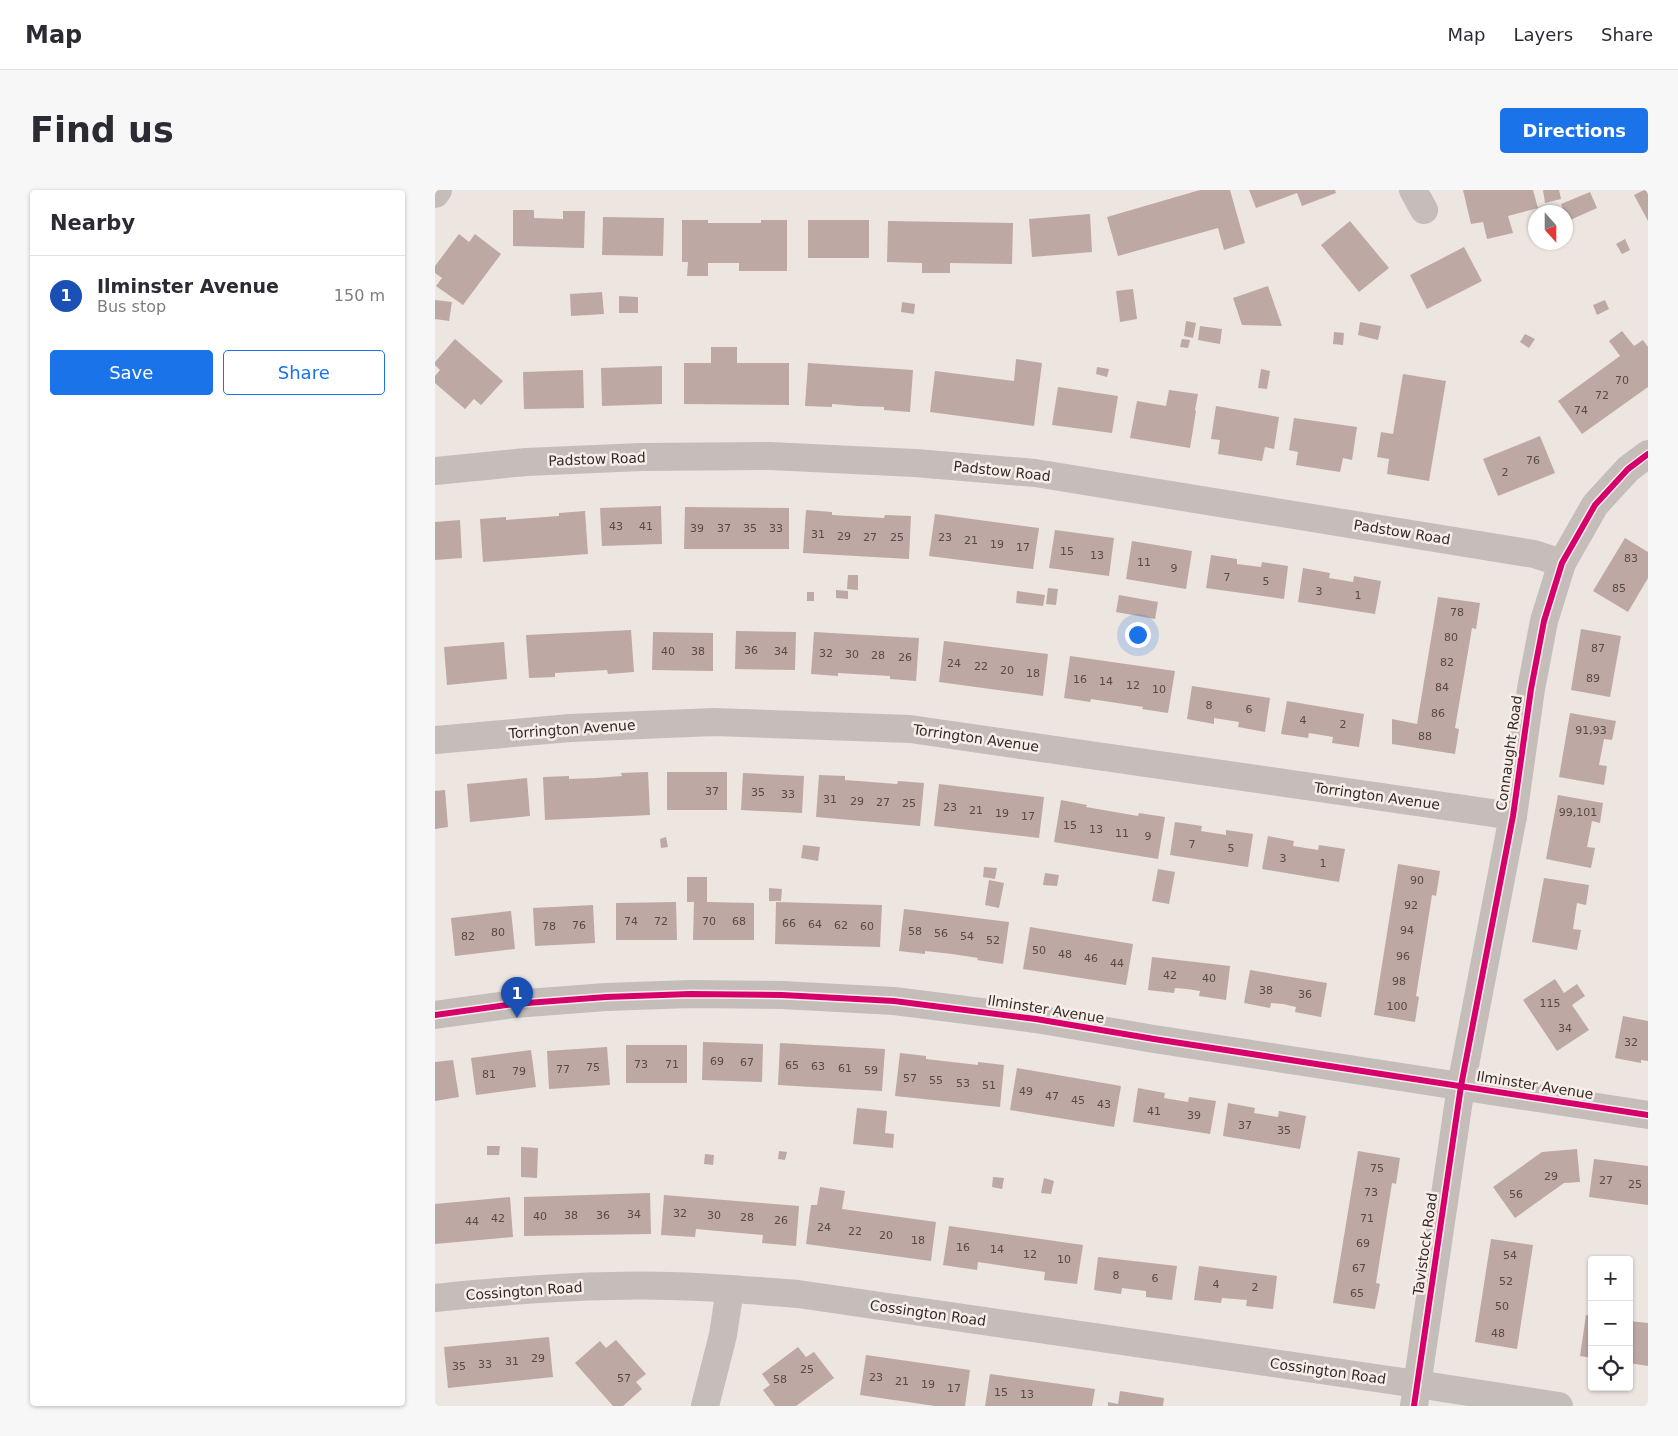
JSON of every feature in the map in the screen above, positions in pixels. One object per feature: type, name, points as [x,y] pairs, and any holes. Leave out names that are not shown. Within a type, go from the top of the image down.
[{"type":"street","points":[[435,194],[438,190]]},
{"type":"street","name":"Connaught Road","points":[[1461,1086],[1513,816],[1531,689],[1544,621],[1562,563],[1595,505],[1628,469],[1648,454]]},
{"type":"street","name":"Padstow Road","points":[[435,472],[526,462],[641,457],[770,456],[915,463],[1035,472],[1535,554],[1562,563]]},
{"type":"street","name":"Torrington Avenue","points":[[435,740],[570,728],[715,722],[910,729],[1513,816]]},
{"type":"street","name":"Ilminster Avenue","points":[[435,1015],[514,1004],[681,994],[782,995],[894,1001],[1035,1018],[1154,1039],[1648,1115]]},
{"type":"street","name":"Tavistock Road","points":[[1416,1395],[1461,1086]]},
{"type":"street","name":"Cossington Road","points":[[435,1298],[512,1290],[612,1286],[730,1289],[798,1294],[1416,1395],[1559,1406]]},
{"type":"street","points":[[705,1406],[723,1335],[730,1289]]},
{"type":"building","points":[[1200,190],[1230,190],[1245,243],[1224,250],[1218,228],[1118,256],[1107,217]]},
{"type":"building","points":[[1249,190],[1335,190],[1336,193],[1302,206],[1297,193],[1256,208]]},
{"type":"building","points":[[1463,190],[1533,190],[1537,205],[1528,205],[1528,211],[1508,216],[1513,233],[1487,239],[1483,222],[1471,224]]},
{"type":"building","points":[[1543,190],[1559,190],[1561,199],[1545,203]]},
{"type":"building","points":[[1648,190],[1648,221],[1634,195]]},
{"type":"building","points":[[1590,192],[1597,208],[1573,219],[1573,205],[1561,204]]},
{"type":"building","points":[[513,210],[534,210],[534,218],[563,219],[563,211],[585,211],[584,248],[513,246]]},
{"type":"building","points":[[1090,214],[1092,252],[1032,257],[1029,219]]},
{"type":"building","points":[[603,217],[664,218],[663,256],[602,255]]},
{"type":"building","points":[[682,220],[708,220],[708,223],[761,223],[761,220],[787,220],[787,271],[739,271],[739,263],[708,263],[708,276],[687,276],[688,262],[682,262]]},
{"type":"building","points":[[808,220],[869,220],[869,258],[808,258]]},
{"type":"building","points":[[888,221],[1013,223],[1012,264],[950,263],[950,273],[922,273],[922,263],[887,262]]},
{"type":"building","points":[[1350,221],[1389,268],[1359,292],[1321,245]]},
{"type":"building","points":[[459,234],[469,242],[475,234],[501,254],[463,305],[436,286],[442,278],[435,273],[435,266]]},
{"type":"building","points":[[1625,239],[1630,250],[1622,254],[1616,244]]},
{"type":"building","points":[[1464,247],[1482,281],[1427,309],[1410,275]]},
{"type":"building","points":[[1268,286],[1282,326],[1242,325],[1233,298]]},
{"type":"building","points":[[1133,289],[1137,319],[1120,322],[1116,291]]},
{"type":"building","points":[[602,292],[604,314],[571,316],[570,294]]},
{"type":"building","points":[[619,296],[638,297],[638,313],[619,313]]},
{"type":"building","points":[[435,300],[452,302],[449,321],[435,319]]},
{"type":"building","points":[[1605,300],[1609,309],[1597,315],[1593,305]]},
{"type":"building","points":[[902,302],[915,304],[914,314],[901,312]]},
{"type":"building","points":[[1186,321],[1196,323],[1193,338],[1184,336]]},
{"type":"building","points":[[1360,322],[1381,326],[1378,340],[1358,335]]},
{"type":"building","points":[[1200,326],[1222,329],[1220,344],[1198,340]]},
{"type":"building","points":[[1622,331],[1634,346],[1643,340],[1648,347],[1648,387],[1582,434],[1558,401],[1620,356],[1609,341]]},
{"type":"building","points":[[1334,332],[1344,333],[1343,345],[1333,344]]},
{"type":"building","points":[[1525,334],[1535,339],[1529,348],[1520,342]]},
{"type":"building","points":[[455,339],[503,381],[481,405],[474,399],[465,409],[435,383],[435,376],[440,370],[435,365],[435,362]]},
{"type":"building","points":[[1182,339],[1190,340],[1188,348],[1180,347]]},
{"type":"building","points":[[711,347],[737,347],[737,363],[789,363],[789,405],[684,404],[684,363],[711,363]]},
{"type":"building","points":[[1016,359],[1042,363],[1034,426],[930,412],[935,371],[1014,381]]},
{"type":"building","points":[[808,363],[913,370],[910,412],[884,410],[884,407],[832,404],[832,407],[805,406]]},
{"type":"building","points":[[662,366],[662,404],[602,406],[601,368]]},
{"type":"building","points":[[1097,367],[1109,369],[1107,377],[1096,374]]},
{"type":"building","points":[[1261,369],[1270,371],[1267,389],[1258,388]]},
{"type":"building","points":[[583,370],[584,408],[524,409],[523,372]]},
{"type":"building","points":[[1403,374],[1446,381],[1429,481],[1387,474],[1389,459],[1377,457],[1381,432],[1393,434]]},
{"type":"building","points":[[1058,387],[1118,396],[1112,433],[1052,425]]},
{"type":"building","points":[[1169,390],[1198,394],[1190,448],[1130,438],[1137,401],[1166,406]]},
{"type":"building","points":[[1216,406],[1279,417],[1274,449],[1265,447],[1262,461],[1218,454],[1220,440],[1211,439]]},
{"type":"building","points":[[1294,418],[1357,427],[1352,460],[1343,458],[1340,472],[1296,465],[1298,452],[1289,450]]},
{"type":"building","points":[[1540,436],[1555,473],[1498,496],[1483,459]]},
{"type":"building","points":[[661,506],[662,544],[602,546],[600,508]]},
{"type":"building","points":[[685,507],[789,508],[789,549],[684,549]]},
{"type":"building","points":[[806,510],[832,512],[832,515],[884,518],[885,515],[911,516],[909,559],[803,553]]},
{"type":"building","points":[[585,511],[588,554],[483,562],[480,519],[506,517],[506,520],[559,516],[559,513]]},
{"type":"building","points":[[935,514],[1039,528],[1033,569],[929,556]]},
{"type":"building","points":[[460,520],[462,558],[435,560],[435,522]]},
{"type":"building","points":[[1055,530],[1114,538],[1109,576],[1049,568]]},
{"type":"building","points":[[1625,538],[1648,552],[1648,578],[1628,612],[1593,591]]},
{"type":"building","points":[[1132,541],[1192,551],[1186,589],[1126,579]]},
{"type":"building","points":[[1211,555],[1237,559],[1237,564],[1261,567],[1262,562],[1288,566],[1284,599],[1206,588]]},
{"type":"building","points":[[1303,568],[1330,573],[1329,578],[1353,582],[1354,576],[1381,581],[1375,614],[1298,602]]},
{"type":"building","points":[[848,575],[858,575],[858,590],[847,589]]},
{"type":"building","points":[[1048,588],[1058,589],[1056,605],[1046,604]]},
{"type":"building","points":[[836,590],[848,591],[848,599],[836,598]]},
{"type":"building","points":[[1017,591],[1045,595],[1043,606],[1016,603]]},
{"type":"building","points":[[807,592],[814,592],[814,601],[807,601]]},
{"type":"building","points":[[1119,595],[1158,602],[1155,619],[1116,612]]},
{"type":"building","points":[[1438,597],[1480,603],[1476,629],[1472,628],[1455,728],[1459,729],[1455,754],[1392,744],[1392,719],[1417,724]]},
{"type":"building","points":[[1581,629],[1621,636],[1610,697],[1571,690]]},
{"type":"building","points":[[631,630],[634,672],[608,674],[607,670],[555,673],[555,677],[529,678],[526,635]]},
{"type":"building","points":[[736,631],[796,632],[795,670],[735,669]]},
{"type":"building","points":[[653,632],[713,633],[713,671],[652,670]]},
{"type":"building","points":[[814,632],[919,638],[916,681],[890,679],[890,676],[838,673],[838,676],[811,674]]},
{"type":"building","points":[[944,641],[1048,654],[1043,696],[939,682]]},
{"type":"building","points":[[504,642],[507,679],[447,685],[444,647]]},
{"type":"building","points":[[1070,656],[1175,671],[1168,713],[1091,699],[1090,702],[1064,698]]},
{"type":"building","points":[[1192,686],[1270,698],[1265,732],[1238,727],[1239,722],[1214,718],[1214,724],[1187,719]]},
{"type":"building","points":[[1287,701],[1364,714],[1359,747],[1332,743],[1333,737],[1309,733],[1308,738],[1281,734]]},
{"type":"building","points":[[1570,713],[1616,721],[1612,740],[1604,739],[1599,765],[1607,766],[1604,785],[1559,777]]},
{"type":"building","points":[[648,772],[650,815],[545,820],[543,777],[569,776],[569,779],[596,778],[622,776],[621,773]]},
{"type":"building","points":[[667,772],[727,772],[727,810],[667,810]]},
{"type":"building","points":[[743,773],[804,776],[802,813],[741,810]]},
{"type":"building","points":[[819,775],[845,776],[845,780],[897,784],[898,781],[924,783],[920,826],[816,817]]},
{"type":"building","points":[[527,778],[530,816],[470,822],[467,784]]},
{"type":"building","points":[[939,784],[1044,797],[1039,838],[934,826]]},
{"type":"building","points":[[445,790],[448,827],[435,829],[435,791]]},
{"type":"building","points":[[1558,795],[1603,803],[1600,823],[1592,821],[1587,847],[1595,848],[1591,868],[1546,859]]},
{"type":"building","points":[[1061,800],[1087,805],[1086,807],[1138,816],[1139,813],[1165,817],[1158,859],[1054,842]]},
{"type":"building","points":[[1175,822],[1202,826],[1201,831],[1226,835],[1226,830],[1253,834],[1248,867],[1170,855]]},
{"type":"building","points":[[1268,836],[1294,841],[1293,846],[1318,850],[1319,845],[1345,849],[1339,882],[1262,869]]},
{"type":"building","points":[[666,837],[668,847],[661,848],[660,839]]},
{"type":"building","points":[[803,845],[820,847],[818,861],[801,858]]},
{"type":"building","points":[[1398,864],[1440,871],[1436,896],[1432,895],[1416,996],[1419,997],[1415,1022],[1374,1015]]},
{"type":"building","points":[[984,867],[997,868],[995,879],[983,877]]},
{"type":"building","points":[[1158,869],[1175,872],[1169,904],[1152,901]]},
{"type":"building","points":[[1045,873],[1059,875],[1057,886],[1043,885]]},
{"type":"building","points":[[687,877],[707,877],[707,902],[754,903],[754,940],[693,940],[694,902],[687,902]]},
{"type":"building","points":[[1544,878],[1589,885],[1586,905],[1577,903],[1573,929],[1581,930],[1577,950],[1532,942]]},
{"type":"building","points":[[989,880],[1004,883],[999,908],[985,905]]},
{"type":"building","points":[[769,888],[782,889],[781,901],[769,901]]},
{"type":"building","points":[[676,902],[677,940],[616,940],[616,903]]},
{"type":"building","points":[[776,902],[882,905],[880,947],[775,944]]},
{"type":"building","points":[[593,905],[595,943],[535,946],[533,908]]},
{"type":"building","points":[[904,909],[1009,922],[1003,964],[952,954],[925,951],[925,954],[899,951]]},
{"type":"building","points":[[511,911],[515,949],[455,956],[451,918]]},
{"type":"building","points":[[1030,927],[1133,944],[1126,985],[1023,969]]},
{"type":"building","points":[[1152,957],[1230,966],[1226,1000],[1199,996],[1200,991],[1187,989],[1175,988],[1174,993],[1148,990]]},
{"type":"building","points":[[1250,970],[1327,983],[1321,1017],[1295,1012],[1296,1007],[1283,1004],[1271,1003],[1270,1008],[1244,1003]]},
{"type":"building","points":[[1555,979],[1564,993],[1577,984],[1585,996],[1572,1005],[1589,1030],[1557,1051],[1523,1000]]},
{"type":"building","points":[[1623,1016],[1648,1021],[1648,1061],[1641,1060],[1641,1063],[1615,1058]]},
{"type":"building","points":[[703,1042],[763,1044],[762,1082],[702,1080]]},
{"type":"building","points":[[780,1043],[885,1049],[882,1091],[778,1085]]},
{"type":"building","points":[[626,1045],[687,1045],[687,1083],[626,1083]]},
{"type":"building","points":[[607,1047],[610,1085],[549,1089],[547,1051]]},
{"type":"building","points":[[531,1050],[536,1087],[476,1095],[471,1058]]},
{"type":"building","points":[[900,1053],[926,1056],[926,1059],[978,1065],[978,1062],[1004,1065],[1000,1107],[895,1096]]},
{"type":"building","points":[[453,1060],[459,1097],[435,1101],[435,1062]]},
{"type":"building","points":[[1017,1068],[1121,1086],[1114,1127],[1010,1110]]},
{"type":"building","points":[[1138,1088],[1165,1093],[1164,1098],[1188,1102],[1189,1097],[1216,1101],[1210,1134],[1133,1122]]},
{"type":"building","points":[[1228,1103],[1255,1108],[1254,1113],[1278,1117],[1279,1111],[1306,1116],[1300,1149],[1223,1136]]},
{"type":"building","points":[[857,1108],[887,1111],[885,1133],[894,1134],[893,1148],[853,1144]]},
{"type":"building","points":[[487,1146],[500,1146],[499,1155],[487,1155]]},
{"type":"building","points":[[521,1147],[538,1148],[537,1178],[521,1177]]},
{"type":"building","points":[[1577,1149],[1580,1182],[1564,1183],[1515,1218],[1493,1187],[1542,1152]]},
{"type":"building","points":[[779,1151],[787,1152],[785,1160],[778,1159]]},
{"type":"building","points":[[1358,1151],[1400,1158],[1396,1184],[1392,1183],[1376,1283],[1380,1284],[1375,1309],[1333,1303]]},
{"type":"building","points":[[705,1154],[714,1155],[713,1165],[704,1164]]},
{"type":"building","points":[[1594,1159],[1648,1166],[1648,1205],[1589,1197]]},
{"type":"building","points":[[993,1177],[1004,1178],[1002,1189],[992,1187]]},
{"type":"building","points":[[1044,1178],[1054,1181],[1051,1194],[1041,1193]]},
{"type":"building","points":[[820,1187],[845,1191],[842,1209],[936,1222],[931,1261],[806,1244],[811,1205],[817,1205]]},
{"type":"building","points":[[650,1193],[651,1234],[524,1236],[524,1197]]},
{"type":"building","points":[[664,1195],[799,1206],[796,1246],[762,1243],[763,1235],[696,1229],[695,1237],[661,1235]]},
{"type":"building","points":[[510,1197],[513,1237],[435,1244],[435,1204]]},
{"type":"building","points":[[949,1226],[1083,1245],[1077,1284],[1044,1280],[1045,1272],[978,1262],[977,1270],[943,1265]]},
{"type":"building","points":[[1491,1239],[1533,1245],[1517,1349],[1475,1342]]},
{"type":"building","points":[[1098,1257],[1177,1266],[1172,1300],[1146,1297],[1146,1291],[1122,1288],[1121,1294],[1094,1290]]},
{"type":"building","points":[[1199,1266],[1277,1276],[1273,1309],[1246,1306],[1247,1300],[1222,1298],[1221,1303],[1194,1300]]},
{"type":"building","points":[[1586,1315],[1588,1315],[1588,1357],[1580,1356]]},
{"type":"building","points":[[1633,1321],[1648,1323],[1648,1366],[1633,1364]]},
{"type":"building","points":[[549,1337],[553,1377],[448,1388],[444,1347]]},
{"type":"building","points":[[616,1340],[646,1374],[636,1382],[642,1389],[623,1406],[613,1406],[575,1363],[600,1341],[606,1348]]},
{"type":"building","points":[[798,1347],[806,1357],[814,1352],[834,1378],[796,1406],[775,1406],[763,1390],[770,1385],[762,1374]]},
{"type":"building","points":[[866,1355],[970,1370],[965,1406],[935,1406],[860,1395]]},
{"type":"building","points":[[990,1374],[1095,1389],[1092,1406],[985,1406]]},
{"type":"building","points":[[1120,1391],[1164,1398],[1163,1406],[1108,1406],[1108,1402],[1118,1404]]},
{"type":"cycle path","points":[[1414,1406],[1461,1086],[1513,816],[1531,689],[1544,621],[1562,563],[1595,505],[1628,469],[1648,454]]},
{"type":"cycle path","points":[[435,1015],[514,1004],[606,997],[690,994],[782,995],[894,1001],[1036,1019],[1648,1115]]},
{"type":"place","name":"Ilminster Avenue","points":[[517,1018]]}]
